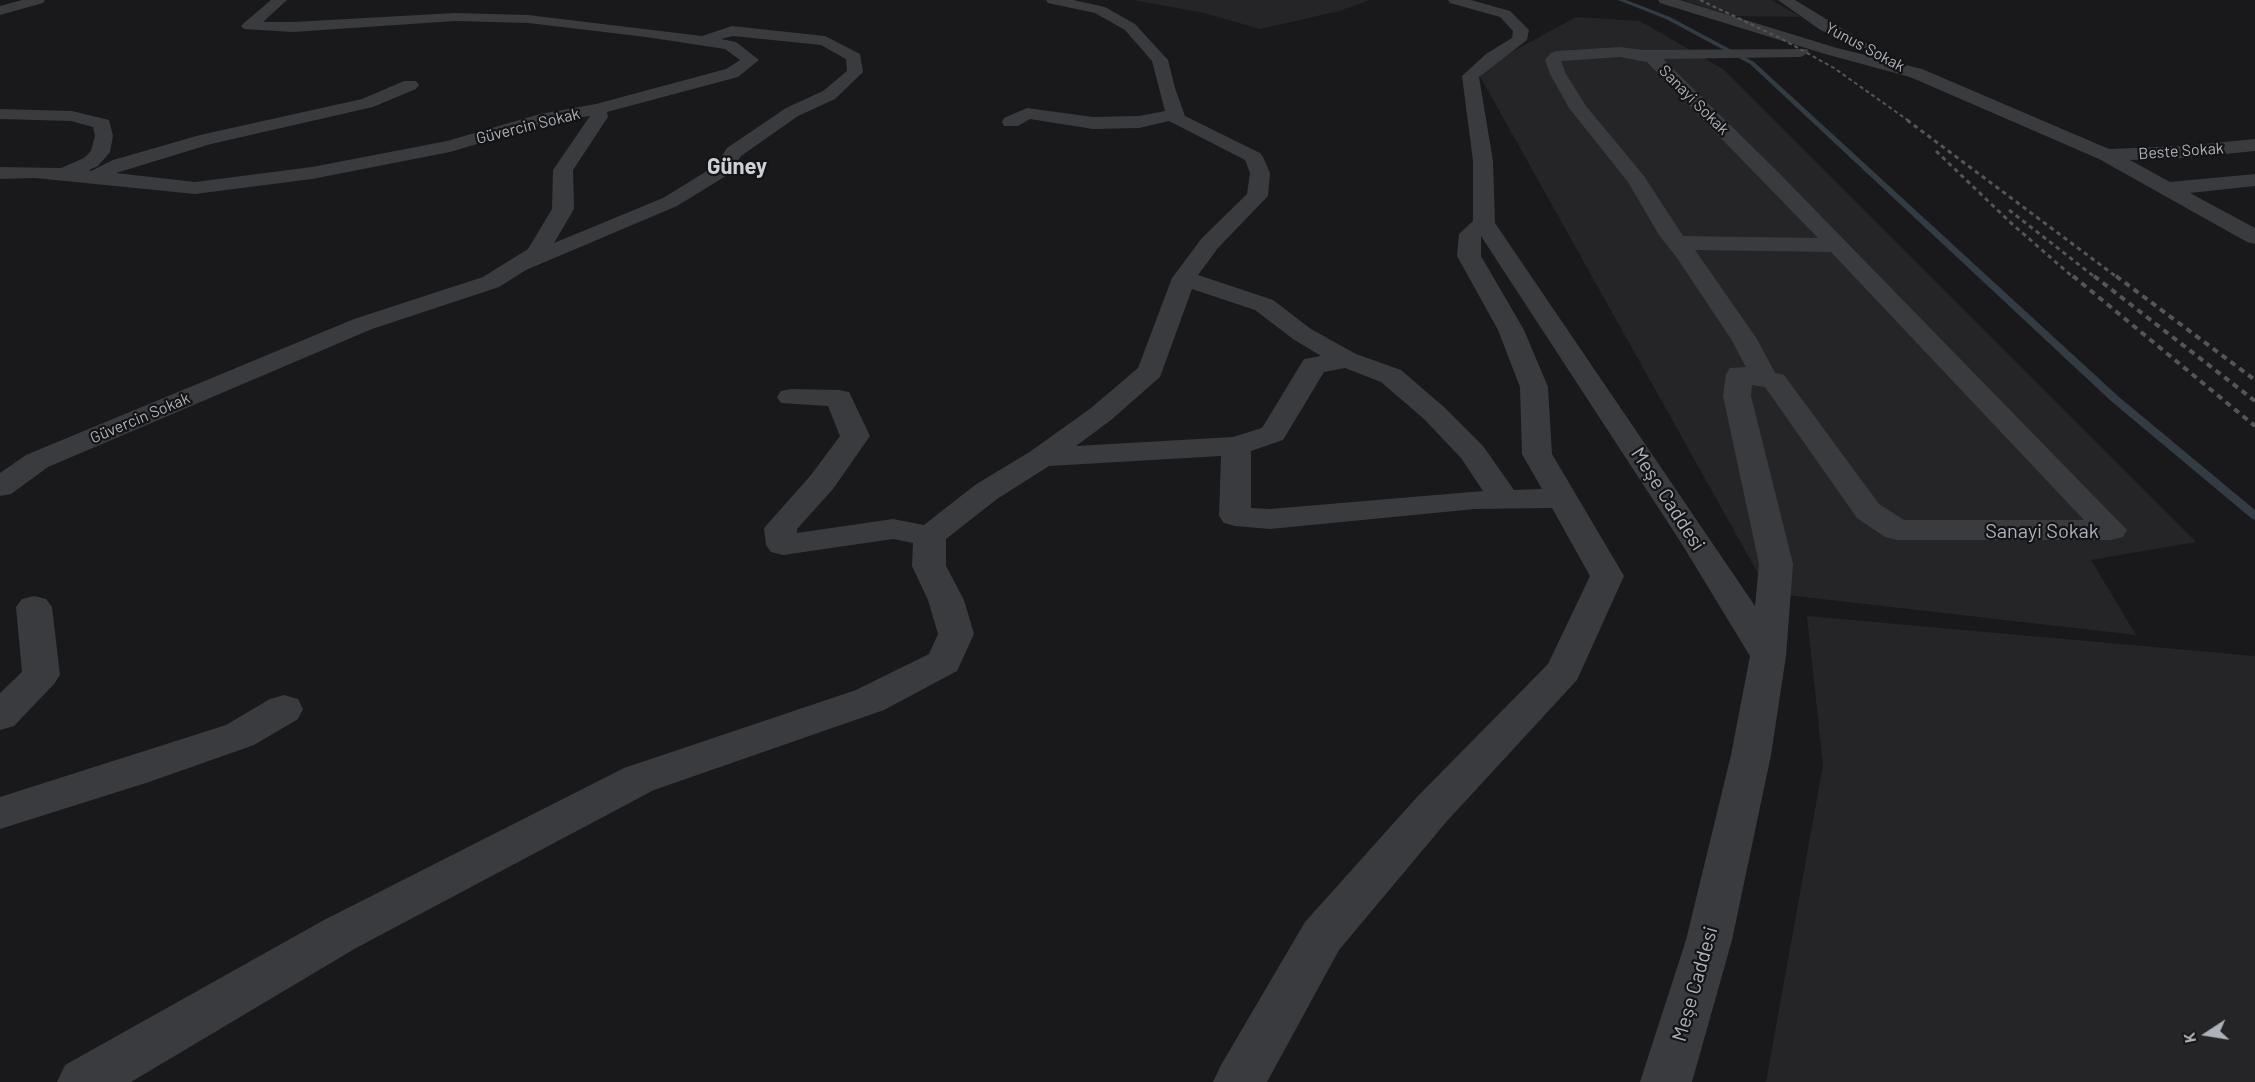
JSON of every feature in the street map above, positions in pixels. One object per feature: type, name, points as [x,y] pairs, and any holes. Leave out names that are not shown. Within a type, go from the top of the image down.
[{"type":"street","points":[[0,10],[38,0]]},
{"type":"street","points":[[280,0],[249,26],[293,27],[455,17],[528,19],[730,45],[751,60],[732,73],[598,109]]},
{"type":"street","points":[[791,397],[839,398],[855,436],[822,482],[780,528],[783,545],[894,530],[930,536],[986,492],[1042,457],[1101,414],[1150,371],[1184,278],[1210,243],[1257,196],[1260,173],[1253,157],[1177,119],[1166,88],[1160,60],[1130,27],[1100,10],[1053,0]]},
{"type":"street","points":[[1239,1082],[1322,936],[1432,809],[1563,671],[1607,576],[1538,454],[1534,387],[1511,330],[1468,256],[1470,234],[1484,223],[1483,161],[1470,76],[1492,57],[1519,40],[1521,30],[1505,14],[1455,0]]},
{"type":"street","points":[[1665,0],[1831,51],[1916,73],[2106,155],[2255,237]]},
{"type":"street","name":"Yunus Sokak","points":[[1785,0],[1824,26],[1916,73]]},
{"type":"street","points":[[511,269],[669,202],[722,170],[734,152],[792,112],[829,96],[855,72],[854,57],[825,41],[732,31],[721,32],[702,40]]},
{"type":"street","points":[[1643,55],[1831,51]]},
{"type":"street","name":"Sanayi Sokak","points":[[1620,52],[1643,55],[1653,59],[1663,68],[2111,530],[1897,530],[1868,511],[1774,381],[1758,378],[1762,372],[1744,339],[1677,243],[1637,180],[1578,108],[1553,60],[1557,56],[1569,54],[1620,52]]},
{"type":"street","points":[[94,177],[120,164],[207,139],[367,103],[410,85]]},
{"type":"street","name":"Güvercin Sokak","points":[[0,173],[64,174],[195,188],[312,173],[450,147],[546,118],[598,109],[599,117],[586,132],[563,170],[563,209],[537,253],[491,282],[363,324],[37,461],[0,488]]},
{"type":"street","points":[[1011,122],[1027,113],[1093,123],[1139,122],[1175,114]]},
{"type":"street","points":[[0,114],[72,116],[102,124],[104,136],[100,152],[91,162],[64,174]]},
{"type":"street","name":"Beste Sokak","points":[[2106,155],[2184,152],[2255,145]]},
{"type":"street","points":[[2166,188],[2255,180]]},
{"type":"street","name":"Meşe Caddesi","points":[[1484,223],[1696,541],[1768,656],[1751,755],[1709,940],[1666,1082]]},
{"type":"street","points":[[1677,243],[1836,245]]},
{"type":"street","points":[[1184,278],[1264,305],[1302,334],[1347,360],[1391,376],[1434,413],[1472,452],[1505,500]]},
{"type":"street","points":[[1042,457],[1236,446],[1273,434],[1314,364],[1347,360]]},
{"type":"street","points":[[1758,378],[1740,374],[1737,396],[1776,564],[1768,656]]},
{"type":"street","points":[[1236,446],[1236,516],[1270,519],[1463,501],[1563,498]]},
{"type":"street","points":[[83,1082],[340,934],[639,780],[870,700],[944,662],[956,634],[946,600],[929,566],[930,536]]},
{"type":"street","points":[[0,716],[41,675],[34,607]]},
{"type":"street","points":[[0,813],[240,735],[284,709]]},
{"type":"shaded area","points":[[1133,0],[1370,0],[1339,11],[1260,29],[1204,13]]},
{"type":"shaded area","points":[[1683,0],[1771,0],[1801,17],[1734,16]]},
{"type":"shaded area","points":[[1576,17],[1640,21],[1723,69],[2196,542],[2091,560],[2136,635],[1769,593],[1477,71]]},
{"type":"shaded area","points":[[1807,616],[2255,656],[2255,1082],[1766,1082],[1823,765]]},
{"type":"waterway","points":[[1621,0],[1668,18],[1752,63],[2115,399],[2255,516]]},
{"type":"railway","points":[[1700,0],[1780,38],[1834,68],[1909,121]]},
{"type":"railway","points":[[1907,120],[2118,278]]},
{"type":"railway","points":[[1936,151],[2011,223],[2074,278]]},
{"type":"railway","points":[[2009,210],[2096,278]]},
{"type":"railway","points":[[2073,276],[2255,426]]},
{"type":"railway","points":[[2094,276],[2255,401]]},
{"type":"railway","points":[[2116,276],[2255,380]]},
{"type":"district","name":"Güney","points":[[737,167]]}]
